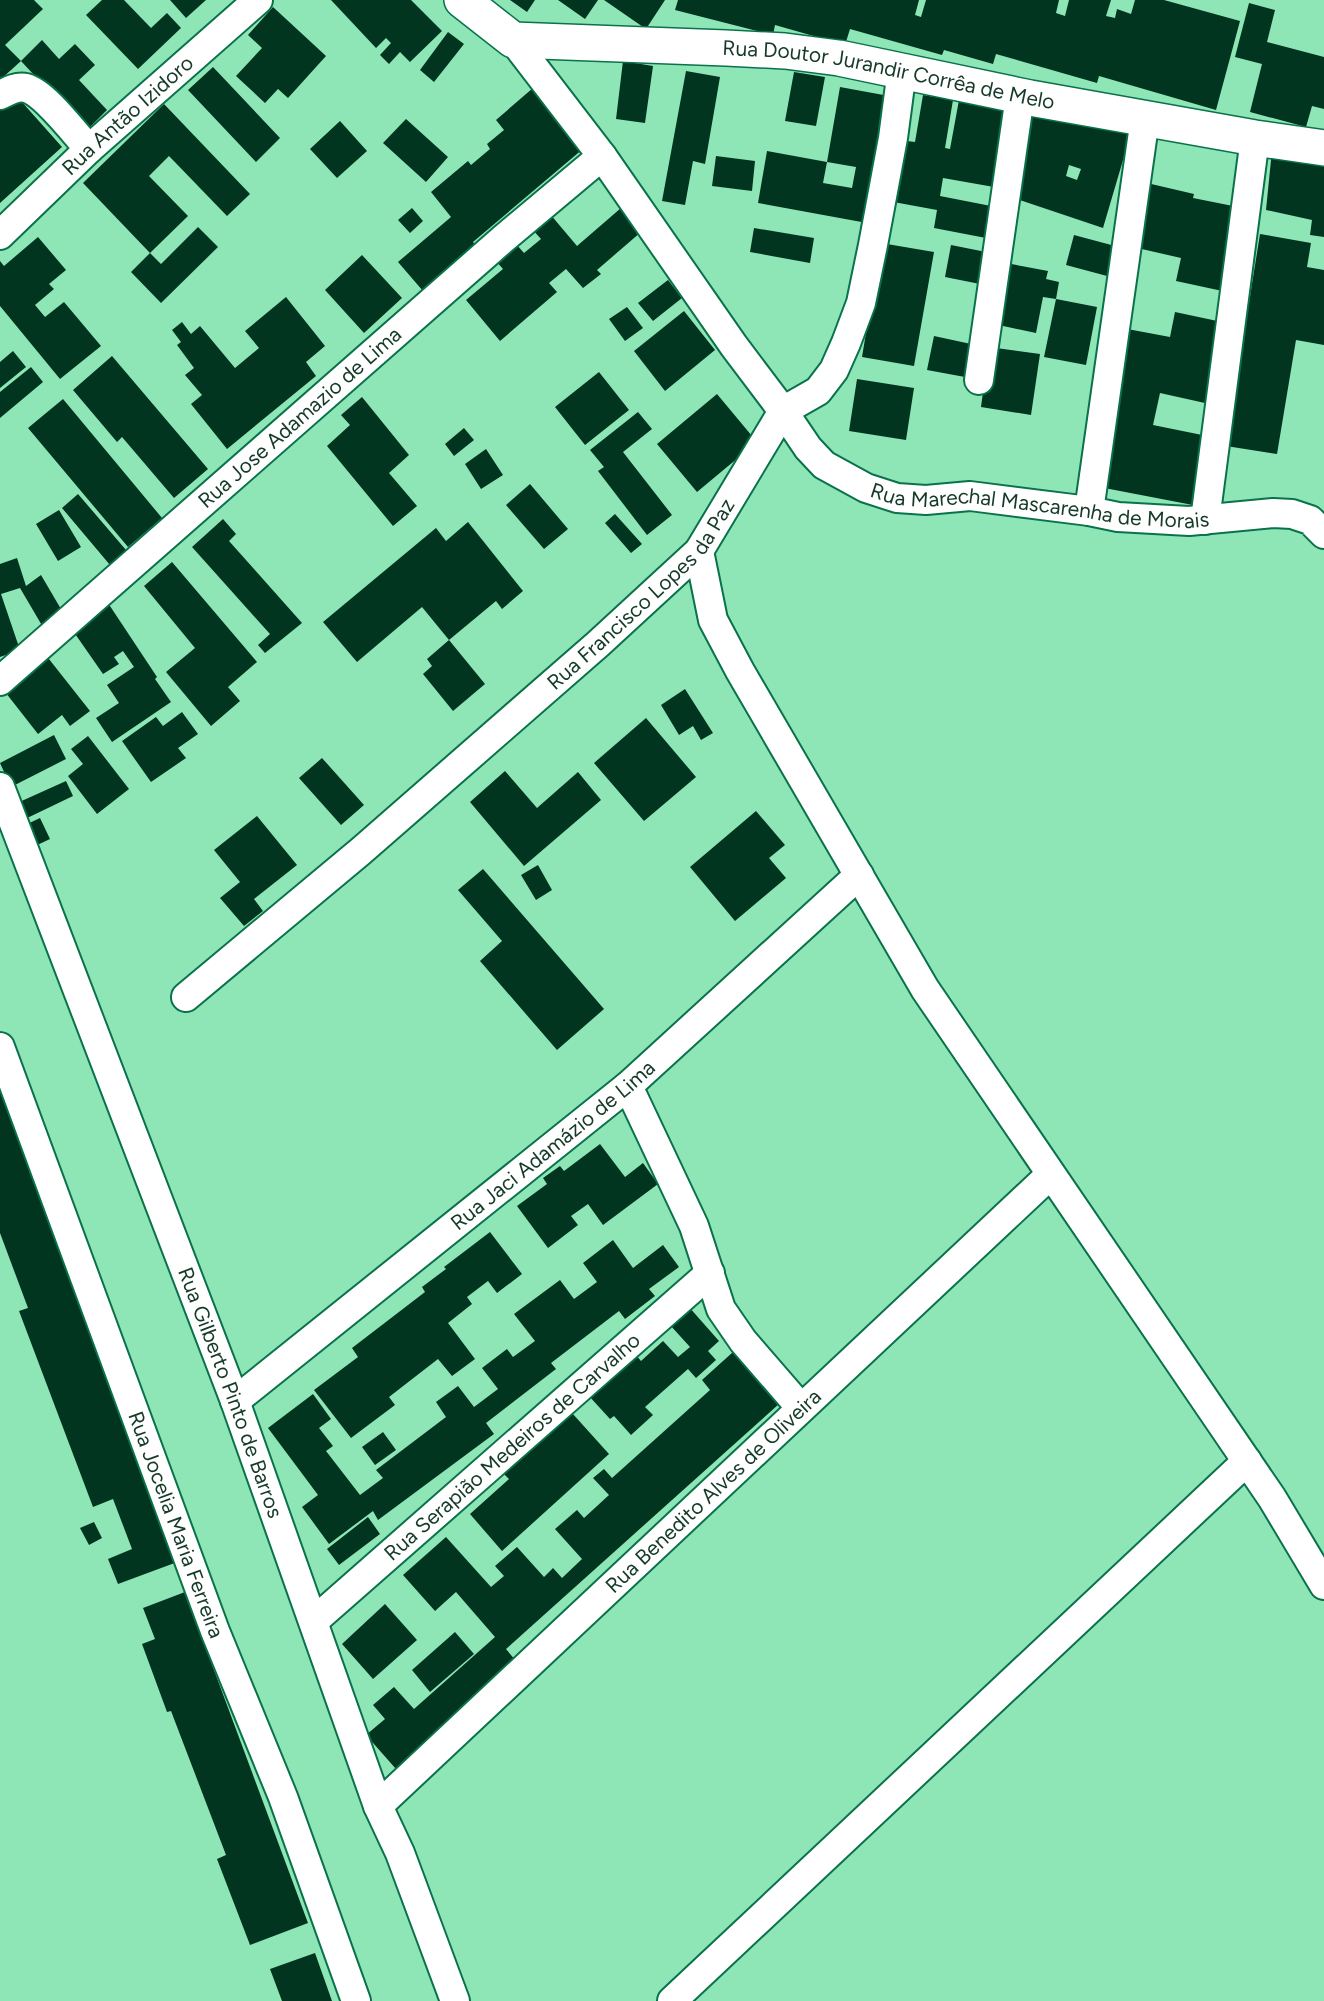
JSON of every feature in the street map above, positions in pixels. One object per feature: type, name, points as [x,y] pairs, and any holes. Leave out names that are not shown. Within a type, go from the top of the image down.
[{"type":"street","name":"Rua Antão Izidoro","points":[[0,235],[89,149],[258,0]]},
{"type":"street","points":[[462,0],[513,40]]},
{"type":"street","name":"Rua Doutor Jurandir Corrêa de Melo","points":[[513,40],[785,51],[839,58],[1020,96],[1324,148]]},
{"type":"street","name":"Rua Marechal Mascarenha de Morais","points":[[513,40],[602,156],[733,345],[808,448],[824,465],[866,488],[897,499],[926,500],[970,496],[1118,517],[1189,521],[1247,514],[1292,514],[1310,520],[1324,534]]},
{"type":"street","name":"Rua Francisco Lopes da Paz","points":[[186,997],[361,851],[598,644],[698,551],[783,411],[818,391],[834,370],[861,303],[893,138],[902,70]]},
{"type":"street","points":[[0,95],[12,89],[26,88],[38,94],[89,149]]},
{"type":"street","points":[[979,380],[1020,96]]},
{"type":"street","points":[[1089,511],[1145,118]]},
{"type":"street","points":[[1205,520],[1255,138]]},
{"type":"street","name":"Rua Jose Adamazio de Lima","points":[[0,681],[493,248],[602,156]]},
{"type":"street","points":[[698,551],[713,620],[925,989],[1272,1498],[1324,1585]]},
{"type":"street","name":"Rua Gilberto Pinto de Barros","points":[[0,786],[235,1401],[378,1806],[400,1853],[455,2001]]},
{"type":"street","name":"Rua Jaci Adamázio de Lima","points":[[235,1401],[628,1086],[859,875]]},
{"type":"street","name":"Rua Jocelia Maria Ferreira","points":[[0,1047],[215,1631],[283,1797],[356,2001]]},
{"type":"street","points":[[628,1086],[694,1226],[721,1309],[743,1341],[802,1408]]},
{"type":"street","name":"Rua Benedito Alves de Oliveira","points":[[378,1806],[1050,1175]]},
{"type":"street","name":"Rua Serapião Medeiros de Carvalho","points":[[314,1621],[710,1273]]},
{"type":"street","points":[[672,2001],[1247,1461]]},
{"type":"building","points":[[0,0],[34,0],[43,9],[5,45],[21,61],[0,80]]},
{"type":"building","points":[[102,0],[124,0],[151,28],[167,13],[181,28],[138,69],[86,15]]},
{"type":"building","points":[[170,0],[206,0],[186,18]]},
{"type":"building","points":[[331,0],[411,0],[442,31],[410,62],[400,52],[389,64],[380,55],[391,43],[386,38],[376,48]]},
{"type":"building","points":[[510,0],[535,0],[527,12]]},
{"type":"building","points":[[558,0],[598,0],[585,19]]},
{"type":"building","points":[[604,0],[665,0],[646,29]]},
{"type":"building","points":[[678,0],[919,0],[915,15],[921,17],[926,0],[1059,0],[1056,13],[1065,16],[1069,0],[1111,0],[1106,16],[1115,18],[1117,9],[1131,14],[1135,0],[1164,0],[1240,21],[1216,110],[1099,76],[1097,83],[996,54],[993,64],[944,50],[942,55],[850,29],[845,45],[775,25],[773,35],[675,10]]},
{"type":"building","points":[[1249,3],[1275,10],[1267,42],[1324,57],[1324,109],[1312,106],[1306,127],[1250,112],[1262,64],[1235,57]]},
{"type":"building","points":[[273,7],[326,56],[288,98],[278,89],[265,103],[236,76],[262,48],[248,35]]},
{"type":"building","points":[[448,32],[464,44],[434,82],[420,70]]},
{"type":"building","points":[[42,40],[59,59],[75,44],[95,65],[79,80],[107,110],[86,131],[21,61]]},
{"type":"building","points":[[623,61],[653,66],[645,123],[616,119]]},
{"type":"building","points":[[213,67],[280,138],[256,162],[188,90]]},
{"type":"building","points":[[686,71],[720,77],[705,164],[693,161],[685,205],[662,201]]},
{"type":"building","points":[[794,72],[825,77],[816,126],[785,121]]},
{"type":"building","points":[[840,87],[889,96],[867,223],[758,203],[767,151],[827,162]],"holes":[[[827,162],[856,167],[852,188],[823,183]]]},
{"type":"building","points":[[533,88],[584,148],[473,242],[476,246],[423,291],[398,262],[451,217],[431,192],[468,161],[471,165],[490,149],[487,144],[504,130],[496,120]]},
{"type":"building","points":[[13,92],[62,147],[0,203],[0,103]]},
{"type":"building","points":[[923,95],[953,100],[945,148],[950,149],[959,100],[1008,109],[994,187],[943,178],[940,196],[991,206],[986,238],[934,228],[937,210],[888,201],[899,140],[915,142]]},
{"type":"building","points":[[164,104],[250,194],[227,216],[169,156],[149,176],[188,216],[150,253],[83,183]]},
{"type":"building","points":[[1023,104],[1131,133],[1103,228],[1011,197]],"holes":[[[1069,165],[1081,169],[1077,180],[1066,176]]]},
{"type":"building","points":[[406,119],[448,157],[426,182],[383,143]]},
{"type":"building","points":[[340,121],[367,151],[337,178],[310,149]]},
{"type":"building","points":[[1272,150],[1324,158],[1324,237],[1310,235],[1312,220],[1266,210]]},
{"type":"building","points":[[716,156],[755,161],[752,191],[712,186]]},
{"type":"building","points":[[1147,183],[1194,194],[1193,198],[1243,208],[1227,292],[1176,281],[1181,258],[1133,247]]},
{"type":"building","points":[[412,208],[423,221],[410,233],[398,220]]},
{"type":"building","points":[[621,208],[641,232],[597,270],[601,274],[583,288],[566,269],[549,283],[557,292],[500,341],[466,300],[503,269],[496,261],[516,244],[524,253],[541,239],[532,229],[550,214],[577,246]]},
{"type":"building","points":[[198,227],[218,247],[161,303],[131,272],[150,253],[161,264]]},
{"type":"building","points":[[754,228],[814,238],[810,263],[750,252]]},
{"type":"building","points":[[1260,234],[1311,243],[1307,267],[1324,270],[1324,345],[1296,340],[1277,454],[1226,446]]},
{"type":"building","points":[[1074,235],[1115,246],[1107,276],[1066,265]]},
{"type":"building","points":[[38,237],[66,270],[49,284],[54,289],[35,305],[45,317],[64,302],[101,346],[60,379],[0,306],[0,261],[4,266]]},
{"type":"building","points":[[881,243],[934,252],[914,366],[862,357]]},
{"type":"building","points":[[951,245],[986,252],[980,284],[945,277]]},
{"type":"building","points":[[362,255],[402,298],[364,333],[325,290]]},
{"type":"building","points":[[1006,263],[1048,271],[1046,279],[1059,282],[1056,299],[1043,297],[1036,333],[994,324]]},
{"type":"building","points":[[668,280],[682,298],[653,321],[638,303]]},
{"type":"building","points":[[286,297],[325,346],[306,362],[316,376],[227,449],[191,404],[202,395],[185,375],[194,368],[177,345],[181,342],[172,330],[182,322],[191,334],[200,326],[235,368],[259,348],[245,331]]},
{"type":"building","points":[[1056,299],[1097,307],[1086,365],[1044,357]]},
{"type":"building","points":[[627,307],[643,328],[625,341],[609,319]]},
{"type":"building","points":[[684,311],[715,350],[665,391],[634,351]]},
{"type":"building","points":[[1175,312],[1222,322],[1205,403],[1160,393],[1153,425],[1212,437],[1198,506],[1094,486],[1122,328],[1170,337]]},
{"type":"building","points":[[934,336],[971,344],[965,377],[927,370]]},
{"type":"building","points":[[989,347],[1040,354],[1031,415],[981,407]]},
{"type":"building","points":[[13,351],[26,367],[0,388],[0,362]]},
{"type":"building","points":[[112,356],[208,469],[174,498],[122,437],[117,442],[73,390]]},
{"type":"building","points":[[31,367],[43,382],[0,418],[0,392]]},
{"type":"building","points":[[599,372],[629,410],[585,445],[555,407]]},
{"type":"building","points":[[857,379],[914,388],[906,440],[849,431]]},
{"type":"building","points":[[717,394],[757,442],[697,492],[657,444]]},
{"type":"building","points":[[362,397],[409,455],[389,473],[417,506],[393,526],[327,446],[350,425],[341,415]]},
{"type":"building","points":[[63,399],[162,518],[128,547],[28,428]]},
{"type":"building","points":[[638,412],[652,429],[623,452],[672,515],[647,535],[598,471],[604,467],[590,450]]},
{"type":"building","points":[[464,428],[474,440],[454,456],[445,444]]},
{"type":"building","points":[[486,449],[503,475],[481,489],[465,464]]},
{"type":"building","points":[[530,484],[568,529],[544,549],[506,505]]},
{"type":"building","points":[[78,494],[126,550],[110,565],[62,508]]},
{"type":"building","points":[[59,510],[81,547],[58,561],[36,524]]},
{"type":"building","points":[[615,514],[642,544],[631,553],[605,523]]},
{"type":"building","points":[[223,519],[236,534],[229,541],[302,623],[265,653],[258,645],[270,634],[192,547]]},
{"type":"building","points":[[468,522],[523,591],[502,609],[496,601],[449,640],[422,607],[357,662],[323,622],[436,528],[446,541]]},
{"type":"building","points":[[17,558],[26,586],[41,575],[68,621],[47,634],[20,588],[1,594],[20,650],[0,657],[0,564]]},
{"type":"building","points":[[172,562],[257,662],[228,687],[240,701],[211,726],[166,672],[195,648],[144,586]]},
{"type":"building","points":[[108,603],[171,702],[112,742],[96,718],[119,703],[107,685],[134,667],[123,651],[114,657],[119,664],[103,674],[71,628]]},
{"type":"building","points":[[449,640],[485,684],[453,711],[423,674],[432,666],[427,659]]},
{"type":"building","points":[[45,654],[90,711],[70,726],[62,715],[38,734],[2,688]]},
{"type":"building","points":[[685,689],[713,733],[701,740],[693,726],[679,735],[661,705]]},
{"type":"building","points":[[182,712],[198,734],[178,748],[186,758],[151,782],[122,741],[156,717],[163,726]]},
{"type":"building","points":[[646,718],[696,777],[644,821],[594,763]]},
{"type":"building","points":[[54,735],[66,759],[11,787],[0,763]]},
{"type":"building","points":[[88,736],[129,789],[97,814],[68,776],[83,764],[71,749]]},
{"type":"building","points":[[322,758],[364,805],[341,825],[299,778]]},
{"type":"building","points":[[505,771],[537,808],[578,772],[601,800],[524,866],[470,802]]},
{"type":"building","points":[[66,781],[73,796],[23,820],[15,804]]},
{"type":"building","points":[[756,811],[785,845],[769,858],[786,878],[735,921],[690,867]]},
{"type":"building","points":[[257,816],[297,865],[254,899],[263,911],[244,926],[220,898],[240,882],[214,850]]},
{"type":"building","points":[[40,818],[50,839],[33,847],[23,826]]},
{"type":"building","points":[[538,865],[552,890],[536,900],[521,875]]},
{"type":"building","points":[[483,869],[604,1009],[557,1050],[480,961],[502,941],[458,890]]},
{"type":"building","points":[[0,1073],[180,1561],[118,1584],[108,1559],[132,1549],[113,1499],[93,1507],[19,1311],[28,1308],[0,1233]]},
{"type":"building","points":[[600,1144],[625,1177],[643,1163],[658,1184],[603,1225],[588,1204],[571,1216],[578,1225],[548,1248],[517,1206],[547,1184],[543,1178],[560,1166],[564,1171]]},
{"type":"building","points":[[490,1232],[522,1274],[497,1293],[488,1281],[467,1297],[472,1304],[448,1323],[475,1359],[452,1376],[438,1359],[389,1397],[395,1405],[351,1438],[314,1390],[358,1357],[352,1348],[425,1292],[422,1287]]},
{"type":"building","points":[[613,1240],[633,1268],[663,1245],[679,1267],[649,1289],[655,1296],[625,1319],[619,1311],[551,1363],[556,1369],[486,1423],[494,1434],[378,1520],[373,1511],[329,1544],[302,1507],[318,1495],[268,1428],[313,1394],[331,1419],[319,1428],[333,1446],[326,1451],[360,1495],[383,1478],[376,1470],[446,1417],[436,1402],[458,1386],[474,1407],[498,1389],[482,1368],[507,1349],[513,1357],[535,1341],[514,1314],[560,1280],[574,1299],[597,1282],[583,1263]]},
{"type":"building","points":[[689,1307],[719,1341],[708,1351],[716,1360],[696,1378],[688,1369],[645,1407],[653,1415],[631,1435],[614,1416],[610,1419],[589,1396],[636,1355],[641,1361],[663,1341],[678,1357],[690,1347],[670,1325]]},
{"type":"building","points":[[733,1352],[779,1404],[506,1649],[516,1661],[396,1769],[366,1735],[385,1719],[373,1705],[394,1687],[414,1709],[495,1637],[456,1592],[435,1611],[403,1575],[446,1537],[491,1587],[504,1576],[495,1566],[517,1547],[544,1577],[553,1568],[562,1578],[582,1559],[555,1529],[577,1510],[584,1518],[609,1495],[593,1478],[604,1469],[612,1478],[710,1390],[702,1380]]},
{"type":"building","points":[[572,1413],[609,1454],[502,1551],[470,1514],[509,1479],[504,1474]]},
{"type":"building","points":[[383,1432],[396,1450],[375,1465],[362,1447]]},
{"type":"building","points":[[368,1517],[380,1534],[339,1565],[327,1549]]},
{"type":"building","points":[[94,1522],[102,1538],[89,1545],[80,1528]]},
{"type":"building","points":[[185,1592],[308,1923],[250,1945],[217,1859],[226,1855],[171,1711],[167,1712],[142,1644],[155,1639],[143,1608]]},
{"type":"building","points":[[385,1604],[417,1640],[373,1679],[342,1644]]},
{"type":"building","points":[[455,1632],[474,1654],[430,1692],[412,1670]]},
{"type":"building","points":[[315,1953],[332,2001],[282,2001],[270,1969]]}]
